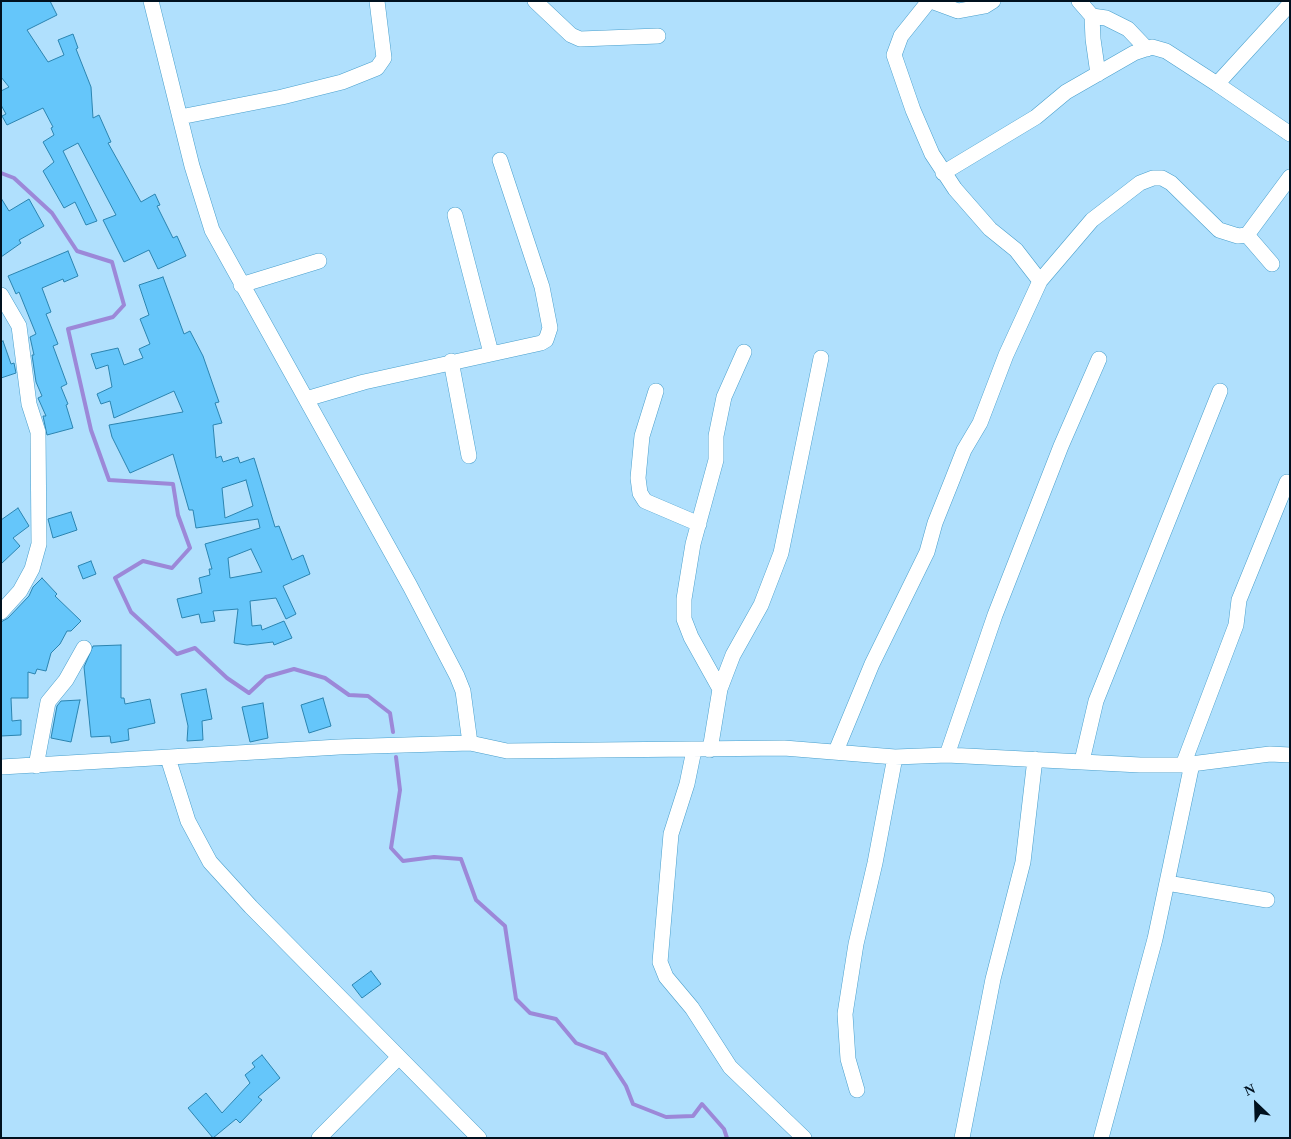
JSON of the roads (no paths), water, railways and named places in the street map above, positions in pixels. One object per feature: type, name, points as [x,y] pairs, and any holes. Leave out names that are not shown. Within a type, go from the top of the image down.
[{"type":"street","points":[[151,1],[180,117],[212,230],[410,586],[457,676],[463,691],[470,744]]},
{"type":"street","points":[[180,117],[282,97],[342,82],[377,68],[384,58],[377,1]]},
{"type":"street","points":[[535,1],[572,35],[580,39],[658,36]]},
{"type":"street","points":[[993,1],[985,6],[958,12],[930,1],[901,36],[894,55],[927,145],[943,173],[990,229],[1016,250],[1040,281]]},
{"type":"street","points":[[1079,1],[1092,16],[1098,74]]},
{"type":"street","points":[[1217,84],[1290,4]]},
{"type":"street","points":[[1092,16],[1106,18],[1128,29],[1147,48]]},
{"type":"street","points":[[943,173],[1036,117],[1066,92],[1147,48],[1166,51],[1290,134]]},
{"type":"street","points":[[306,400],[364,382],[451,361],[541,343],[549,335],[550,328],[542,287],[500,160]]},
{"type":"street","points":[[1247,235],[1290,177]]},
{"type":"street","points":[[836,751],[872,664],[927,552],[935,522],[954,474],[980,423],[1006,355],[1040,281],[1092,220],[1140,184],[1153,178],[1162,178],[1171,183],[1219,230],[1227,234],[1247,235],[1272,264]]},
{"type":"street","points":[[455,215],[491,353]]},
{"type":"street","points":[[242,285],[319,261]]},
{"type":"street","points":[[1,295],[19,326],[29,404],[38,432],[39,544],[32,569],[20,591],[1,612]]},
{"type":"street","points":[[720,689],[691,637],[684,619],[684,600],[699,524],[716,460],[716,436],[724,397],[744,352]]},
{"type":"street","points":[[710,750],[720,689],[733,655],[761,605],[781,553],[821,358]]},
{"type":"street","points":[[947,755],[995,615],[1061,446],[1099,358]]},
{"type":"street","points":[[451,361],[469,456]]},
{"type":"street","points":[[656,391],[642,436],[638,478],[640,493],[645,501],[699,524]]},
{"type":"street","points":[[1082,761],[1096,701],[1220,391]]},
{"type":"street","points":[[1107,1136],[1167,883],[1188,765],[1236,625],[1239,600],[1287,482]]},
{"type":"street","points":[[36,766],[48,702],[66,680],[84,648]]},
{"type":"street","points":[[1,767],[339,747],[470,744],[507,751],[784,748],[895,756],[947,755],[1188,765],[1270,754],[1290,755]]},
{"type":"street","points":[[694,750],[687,784],[671,834],[660,962],[666,977],[692,1008],[730,1067],[804,1138]]},
{"type":"street","points":[[856,1090],[848,1059],[845,1014],[856,944],[875,863],[895,756]]},
{"type":"street","points":[[168,758],[188,821],[210,862],[479,1138]]},
{"type":"street","points":[[962,1138],[993,979],[1023,862],[1035,759]]},
{"type":"street","points":[[1167,883],[1267,900]]},
{"type":"street","points":[[319,1138],[399,1058]]},
{"type":"waterway","points":[[1,173],[14,178],[52,213],[77,251],[112,262],[124,305],[113,317],[68,329],[91,430],[109,480],[173,484],[178,515],[190,548],[172,568],[143,561],[115,578],[131,612],[177,654],[195,648],[227,678],[249,693],[266,677],[294,669],[325,678],[349,695],[368,696],[390,713],[393,732]]},
{"type":"waterway","points":[[396,757],[400,790],[391,848],[403,861],[434,857],[461,859],[476,900],[505,926],[516,999],[530,1013],[556,1019],[576,1043],[605,1054],[626,1086],[633,1104],[666,1117],[693,1116],[702,1104],[724,1129],[727,1138]]}]
